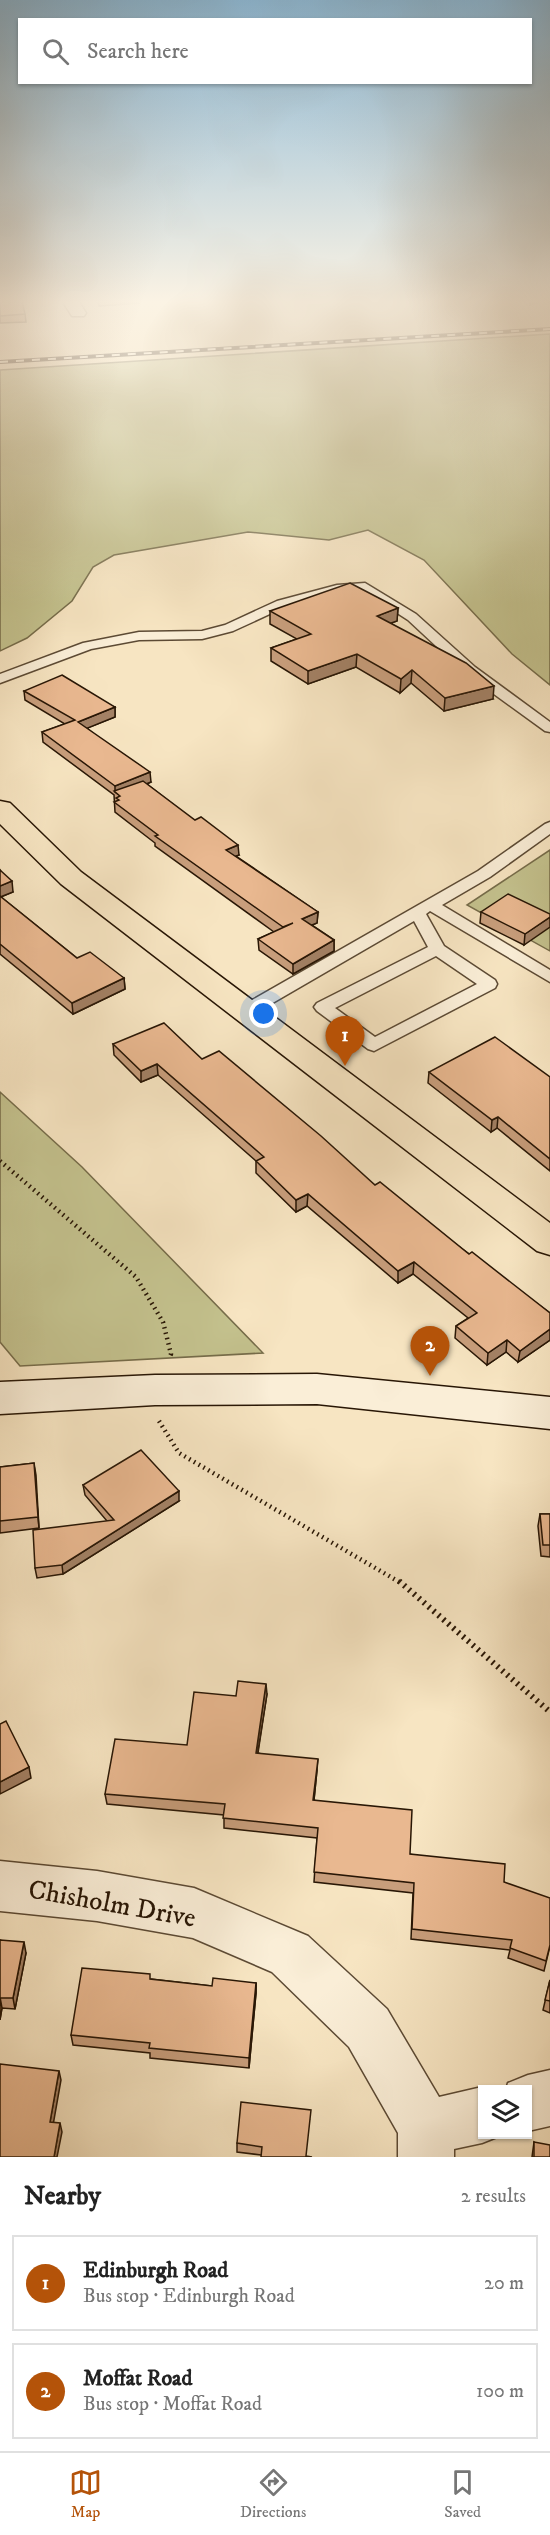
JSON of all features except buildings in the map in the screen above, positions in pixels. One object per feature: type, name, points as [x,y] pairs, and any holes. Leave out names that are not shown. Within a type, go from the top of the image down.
[{"type":"main road","points":[[0,809],[71,878],[550,1242]]},
{"type":"street","points":[[0,1398],[155,1390],[317,1389],[550,1413]]},
{"type":"street","name":"Chisholm Drive","points":[[0,1886],[97,1896],[194,1913],[290,1954],[368,2028],[426,2143]]},
{"type":"street","points":[[532,2102],[550,2098]]},
{"type":"street","points":[[426,2143],[478,2117]]},
{"type":"lane","points":[[0,679],[88,646],[139,636],[202,635],[229,628],[281,604],[337,589],[365,587],[412,617],[470,670],[550,728]]},
{"type":"lane","points":[[246,1011],[484,874],[550,827]]},
{"type":"lane","points":[[424,909],[437,949],[489,984],[374,1045],[323,1007],[437,949]]},
{"type":"lane","points":[[424,909],[550,977]]},
{"type":"path","points":[[0,1161],[136,1277],[163,1322],[171,1354],[155,1390],[154,1414],[179,1453],[395,1578],[550,1712]]},
{"type":"shaded area","points":[[0,403],[550,403],[550,685],[512,654],[424,560],[368,530],[329,540],[248,532],[114,555],[93,567],[72,601],[27,638],[0,651]]},
{"type":"shaded area","points":[[550,850],[550,951],[467,905]]},
{"type":"shaded area","points":[[0,1092],[82,1167],[263,1353],[20,1366],[0,1342]]},
{"type":"place","name":"Edinburgh Road","points":[[345,1066]]},
{"type":"place","name":"Moffat Road","points":[[430,1376]]}]
